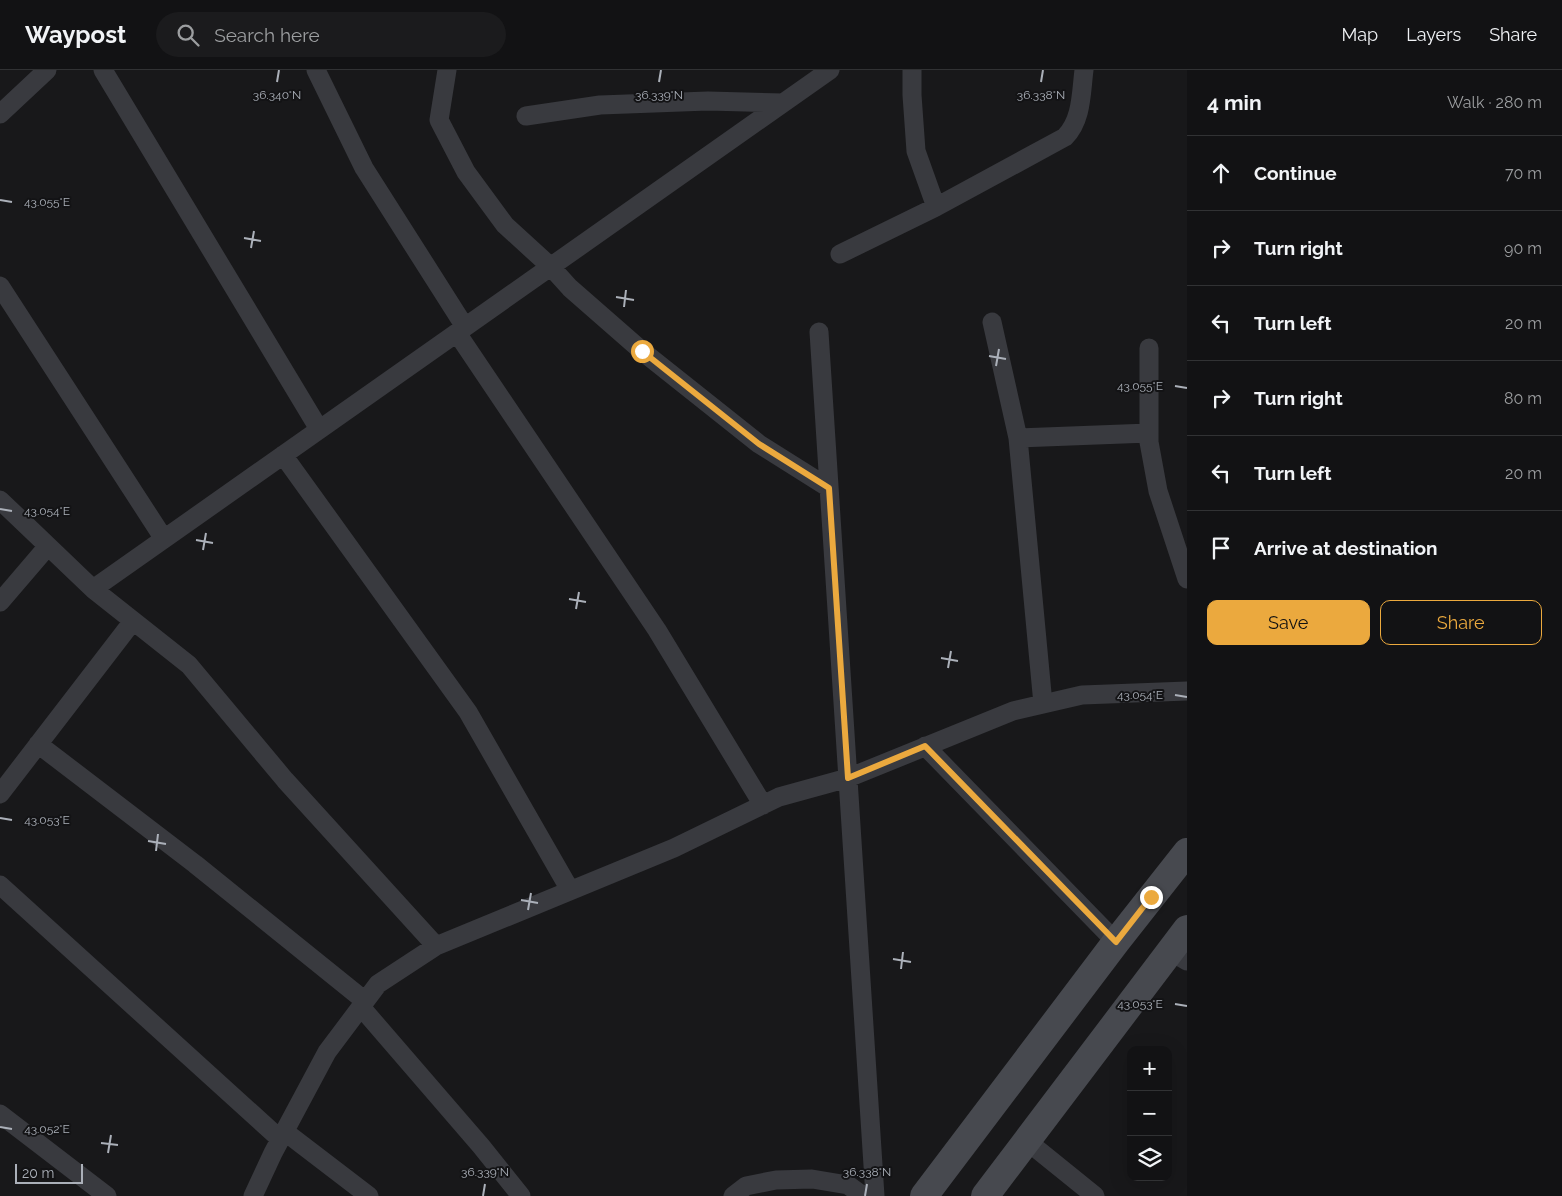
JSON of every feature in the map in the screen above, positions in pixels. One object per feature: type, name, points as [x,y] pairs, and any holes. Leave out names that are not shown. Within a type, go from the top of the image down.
[{"type":"main road","points":[[924,1196],[1116,942],[1187,852]]},
{"type":"main road","points":[[985,1196],[1027,1141],[1179,956],[1187,929]]},
{"type":"street","points":[[0,114],[47,70]]},
{"type":"street","points":[[103,70],[319,429]]},
{"type":"street","points":[[316,70],[364,168],[461,330],[657,630],[763,804]]},
{"type":"street","points":[[447,70],[439,120],[466,172],[506,225],[551,267],[570,288],[665,370],[759,444],[829,488]]},
{"type":"street","points":[[93,589],[830,70]]},
{"type":"street","points":[[912,70],[916,151],[936,207]]},
{"type":"street","points":[[840,254],[936,207],[1065,138],[1073,129],[1077,118],[1084,70]]},
{"type":"street","points":[[526,116],[600,105],[708,101],[783,103]]},
{"type":"street","points":[[0,286],[164,539]]},
{"type":"street","points":[[992,322],[1018,438],[1043,704]]},
{"type":"street","points":[[819,332],[875,1196]]},
{"type":"street","points":[[1149,348],[1149,433],[1158,491],[1187,579]]},
{"type":"street","points":[[1018,438],[1149,433]]},
{"type":"street","points":[[283,455],[468,712],[570,890]]},
{"type":"street","points":[[0,500],[93,589],[189,665],[285,780],[436,946]]},
{"type":"street","points":[[0,602],[48,546]]},
{"type":"street","points":[[0,794],[133,621]]},
{"type":"street","points":[[253,1196],[282,1135],[327,1052],[378,984],[436,946],[674,848],[779,797],[848,778],[1013,711],[1082,695],[1187,691]]},
{"type":"street","points":[[38,744],[195,864],[363,1004],[521,1196]]},
{"type":"street","points":[[925,746],[1116,942]]},
{"type":"street","points":[[0,885],[282,1135],[369,1196]]},
{"type":"street","points":[[0,1114],[107,1196]]},
{"type":"street","points":[[1027,1141],[1096,1196]]},
{"type":"street","points":[[733,1196],[746,1186],[776,1180],[812,1179],[848,1185],[863,1196]]},
{"type":"route","points":[[642,351],[759,444],[829,488],[848,778],[925,746],[1116,942],[1151,897]]}]
